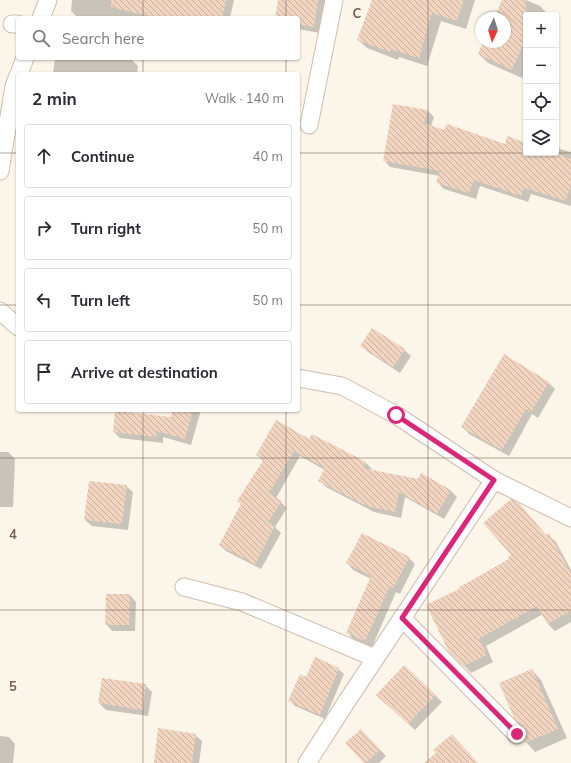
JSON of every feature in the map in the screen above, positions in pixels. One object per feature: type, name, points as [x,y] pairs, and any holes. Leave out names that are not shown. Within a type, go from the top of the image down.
[{"type":"street","points":[[42,16],[48,0]]},
{"type":"street","points":[[309,125],[334,0]]},
{"type":"street","points":[[19,72],[24,60]]},
{"type":"street","points":[[0,171],[16,80]]},
{"type":"street","points":[[0,311],[16,325]]},
{"type":"street","points":[[300,378],[342,386],[396,415],[494,480],[571,518]]},
{"type":"street","points":[[307,763],[494,480]]},
{"type":"street","points":[[184,586],[242,602],[375,658]]},
{"type":"street","points":[[402,618],[517,734]]},
{"type":"building","points":[[111,0],[226,0],[222,16],[149,16],[111,7]]},
{"type":"building","points":[[278,0],[318,0],[314,27],[300,24],[300,16],[275,16]]},
{"type":"building","points":[[372,0],[464,0],[457,21],[432,13],[419,58],[391,49],[390,52],[357,40]]},
{"type":"building","points":[[502,0],[526,0],[526,12],[523,12],[523,45],[512,70],[478,54],[480,48],[511,48],[511,12],[497,12]]},
{"type":"building","points":[[393,104],[428,110],[424,123],[444,130],[447,124],[505,144],[507,136],[523,142],[523,156],[559,156],[559,154],[571,159],[571,185],[566,201],[524,188],[521,196],[474,180],[469,193],[436,183],[440,171],[383,161]]},
{"type":"building","points":[[372,328],[405,349],[393,367],[360,346]]},
{"type":"building","points":[[504,354],[549,382],[531,412],[526,409],[502,450],[461,427]]},
{"type":"building","points":[[115,412],[171,417],[172,412],[192,412],[185,439],[157,431],[156,437],[113,432]]},
{"type":"building","points":[[276,420],[309,439],[312,434],[366,462],[363,468],[418,479],[421,473],[451,490],[437,514],[399,492],[395,512],[367,506],[318,481],[325,468],[294,451],[269,493],[282,501],[268,522],[275,526],[255,564],[219,545],[241,504],[237,501],[264,459],[256,455]]},
{"type":"building","points":[[89,481],[127,485],[122,524],[84,520]]},
{"type":"building","points":[[511,499],[519,503],[546,535],[549,533],[571,573],[571,611],[547,624],[537,606],[479,639],[487,655],[463,666],[449,652],[426,605],[459,589],[458,588],[509,559],[508,557],[511,555],[483,523]]},
{"type":"building","points":[[362,533],[410,557],[393,588],[390,586],[365,641],[346,633],[371,576],[346,563]]},
{"type":"building","points":[[106,594],[130,594],[129,625],[105,625]]},
{"type":"building","points":[[315,657],[339,668],[320,715],[288,701],[300,674],[306,677]]},
{"type":"building","points":[[404,665],[436,695],[408,724],[376,695]]},
{"type":"building","points":[[532,669],[558,729],[525,743],[527,732],[514,718],[499,683]]},
{"type":"building","points":[[102,678],[146,684],[142,710],[98,703]]},
{"type":"building","points":[[158,728],[196,734],[192,763],[154,763]]},
{"type":"building","points":[[361,729],[380,750],[366,763],[364,763],[345,743]]},
{"type":"building","points":[[452,734],[478,763],[424,763],[436,753],[433,750]]},
{"type":"route","points":[[396,415],[494,480],[402,618],[517,734]]}]
